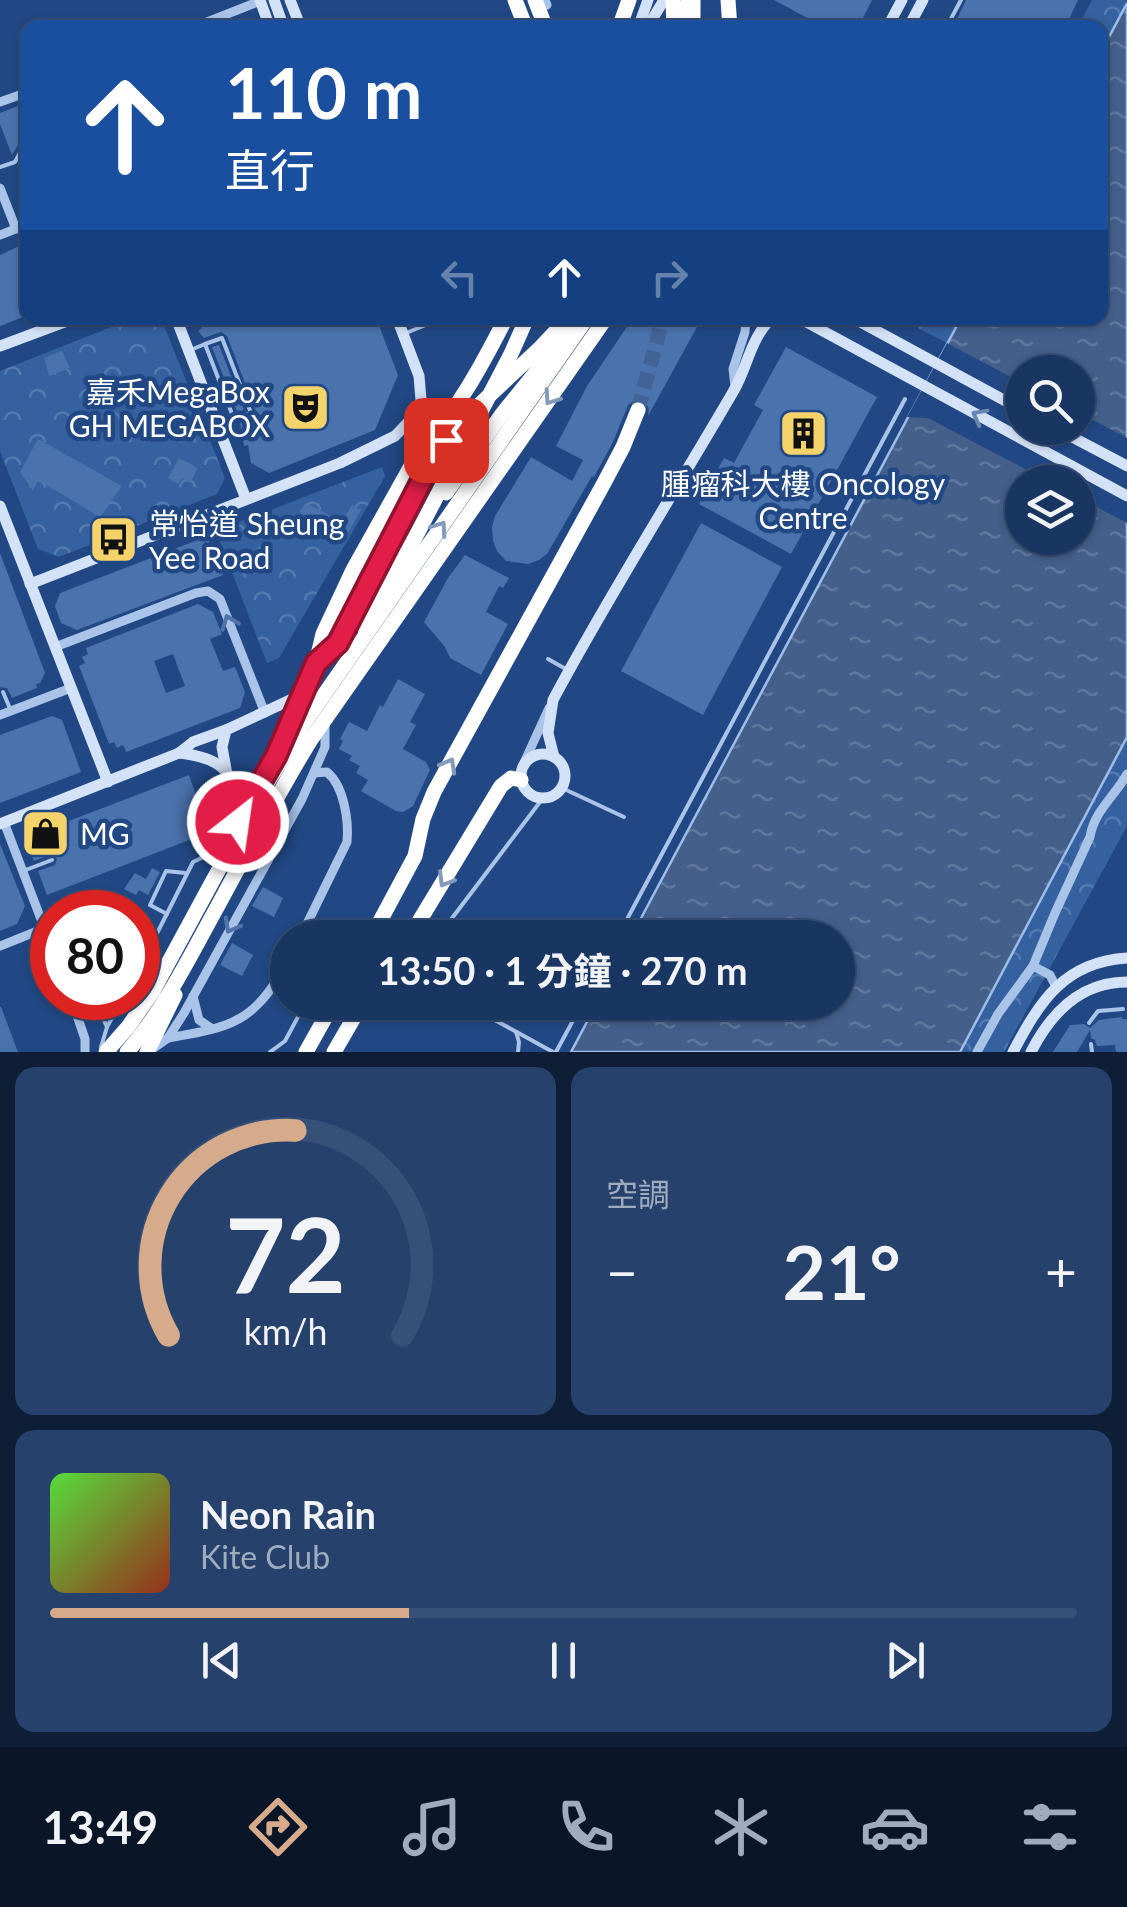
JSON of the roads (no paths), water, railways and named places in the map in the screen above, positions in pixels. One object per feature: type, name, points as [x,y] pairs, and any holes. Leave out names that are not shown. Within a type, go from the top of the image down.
[{"type":"highway","points":[[114,1052],[276,756],[316,663],[323,634],[353,570],[420,450],[450,413],[502,325]]},
{"type":"highway","points":[[147,1052],[312,744],[352,651],[524,325]]},
{"type":"highway","points":[[316,663],[338,643],[431,464],[461,422],[561,325]]},
{"type":"highway","points":[[416,536],[502,414],[578,325]]},
{"type":"highway","points":[[102,1052],[128,1027],[153,991],[264,788],[305,722],[579,325]]},
{"type":"highway","points":[[127,1052],[175,984],[310,741],[601,325]]},
{"type":"highway","points":[[380,920],[415,856],[434,792],[624,446],[638,410]]},
{"type":"highway","points":[[418,412],[420,450]]},
{"type":"highway","points":[[420,920],[501,786],[522,772]]},
{"type":"highway","points":[[306,1052],[324,1020]]},
{"type":"highway","points":[[334,1052],[352,1020]]},
{"type":"main road","points":[[0,346],[56,325]]},
{"type":"main road","points":[[179,325],[246,499]]},
{"type":"main road","points":[[30,584],[340,463],[395,436],[418,412],[421,400],[419,376],[401,325]]},
{"type":"main road","points":[[554,757],[548,733],[553,700],[735,389],[764,325]]},
{"type":"main road","points":[[812,325],[1127,496]]},
{"type":"main road","points":[[866,325],[1005,401]]},
{"type":"main road","points":[[1088,445],[1127,466]]},
{"type":"main road","points":[[0,506],[8,543],[30,584],[108,782]]},
{"type":"main road","points":[[2,823],[179,753],[193,742],[304,694]]},
{"type":"main road","points":[[226,730],[222,747],[236,794],[238,822]]},
{"type":"main road","points":[[179,753],[206,757],[226,769]]},
{"type":"main road","points":[[548,754],[564,767],[562,788],[550,797],[528,793],[522,772],[534,756],[548,754]]},
{"type":"main road","points":[[1014,1052],[1029,1022],[1056,987],[1087,966],[1127,958]]},
{"type":"main road","points":[[1031,1052],[1043,1029],[1070,1000],[1099,986],[1127,982]]},
{"type":"street","points":[[211,20],[260,0]]},
{"type":"street","points":[[0,188],[16,229]]},
{"type":"street","points":[[0,235],[20,227]]},
{"type":"street","points":[[735,389],[733,369],[746,325]]},
{"type":"street","points":[[55,647],[208,591],[220,598],[265,713]]},
{"type":"street","points":[[5,713],[71,688]]},
{"type":"street","points":[[522,772],[553,700]]},
{"type":"street","points":[[168,1038],[302,798],[324,747],[325,711]]},
{"type":"street","points":[[310,920],[348,842],[335,778],[328,772],[314,773]]},
{"type":"street","points":[[977,1052],[998,1014],[1034,966],[1092,826],[1127,774]]},
{"type":"street","points":[[2,823],[30,890]]},
{"type":"street","points":[[0,946],[30,934]]},
{"type":"street","points":[[1034,966],[1050,975],[1056,987]]},
{"type":"street","points":[[147,1052],[168,1038],[226,1026],[246,1016],[270,991]]},
{"type":"street","points":[[193,996],[199,1020],[214,1029]]},
{"type":"street","points":[[78,1020],[85,1052]]},
{"type":"lane","points":[[0,167],[20,156]]},
{"type":"lane","points":[[404,334],[426,325]]},
{"type":"lane","points":[[188,351],[222,338],[251,413],[218,426]]},
{"type":"lane","points":[[206,344],[234,419]]},
{"type":"lane","points":[[627,920],[905,400]]},
{"type":"lane","points":[[548,659],[569,670]]},
{"type":"lane","points":[[3,692],[5,713]]},
{"type":"lane","points":[[562,788],[624,817]]},
{"type":"lane","points":[[451,920],[542,798]]},
{"type":"lane","points":[[160,928],[193,862],[224,847]]},
{"type":"lane","points":[[23,871],[52,860]]},
{"type":"lane","points":[[167,914],[150,905],[166,871],[187,873]]},
{"type":"lane","points":[[1089,1023],[1098,1011],[1123,1009]]},
{"type":"lane","points":[[104,1020],[107,1027]]},
{"type":"lane","points":[[102,1052],[111,1020]]},
{"type":"lane","points":[[270,1052],[285,1041],[296,1020]]},
{"type":"lane","points":[[494,1020],[554,1052],[572,1020]]},
{"type":"lane","points":[[515,1032],[518,1052]]},
{"type":"lane","points":[[1091,1044],[1092,1052]]},
{"type":"water","points":[[1127,3],[1127,737],[960,1052],[571,1052],[588,1020],[855,1020],[855,920],[640,920],[957,325],[1108,325],[1108,39]]},
{"type":"tunnel","points":[[638,410],[661,325]]},
{"type":"place","name":"嘉禾MegaBox GH MEGABOX","points":[[305,408]]},
{"type":"place","name":"腫瘤科大樓 Oncology Centre","points":[[803,434]]},
{"type":"place","name":"常怡道 Sheung Yee Road","points":[[114,540]]},
{"type":"place","name":"MG","points":[[45,833]]}]
